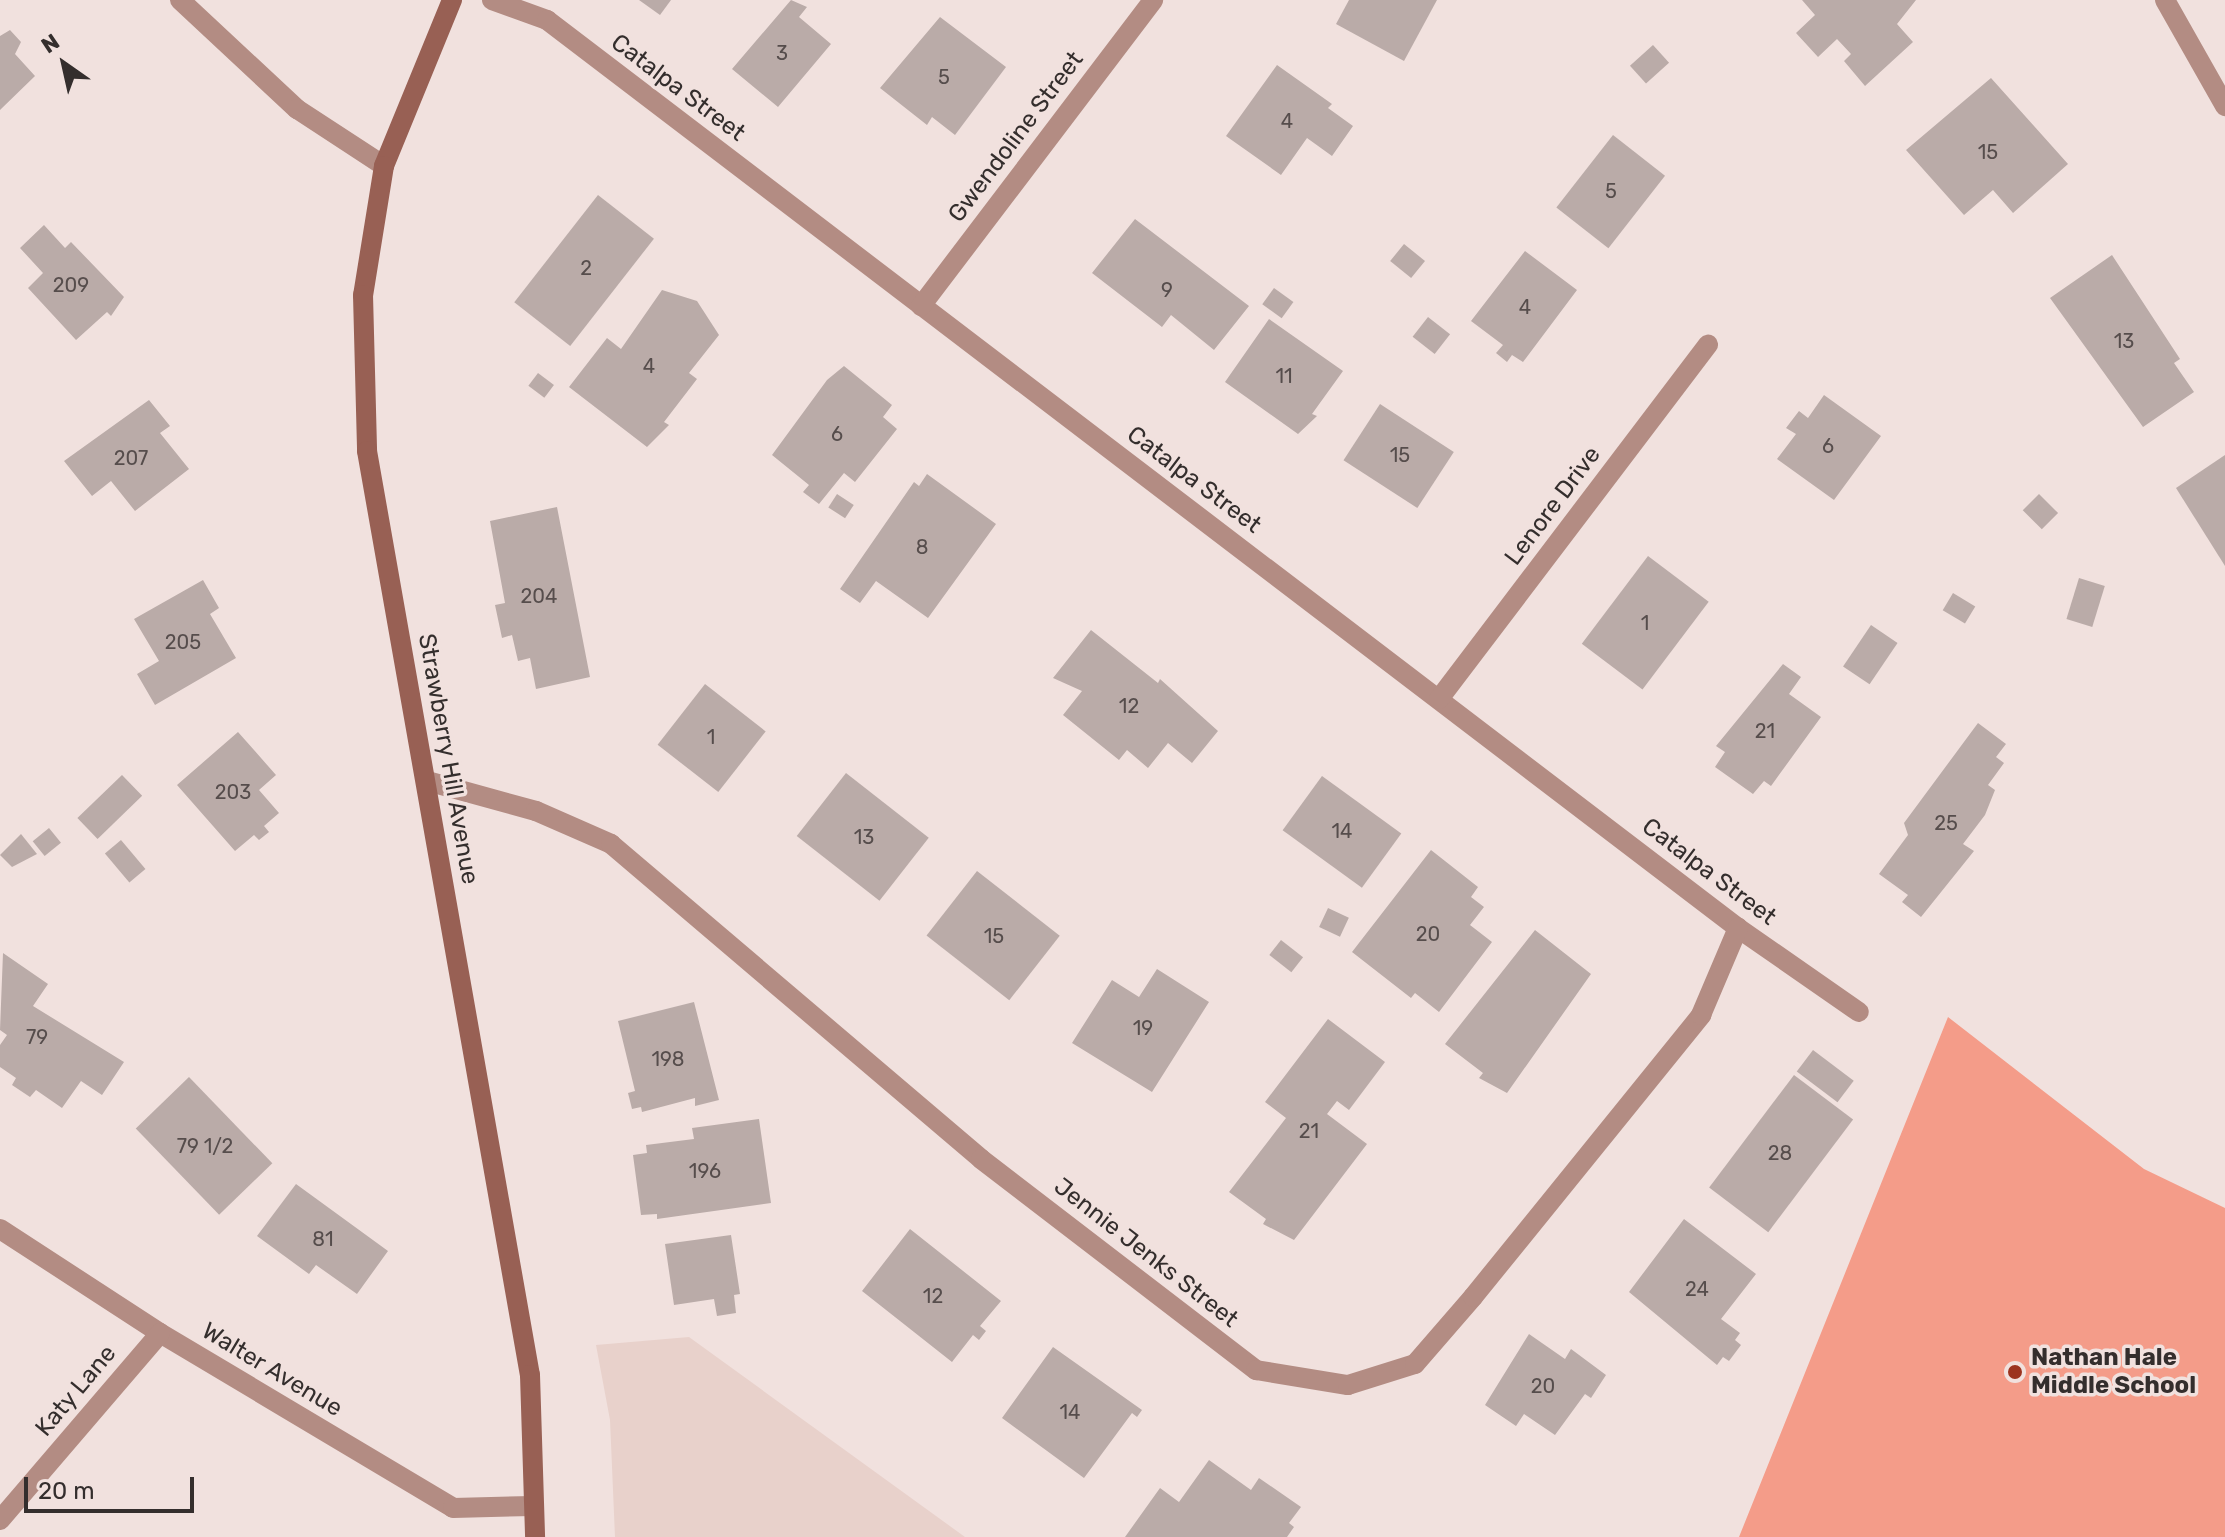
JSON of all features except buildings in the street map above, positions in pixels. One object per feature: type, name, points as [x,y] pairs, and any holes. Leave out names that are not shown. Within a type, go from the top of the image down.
[{"type":"main road","name":"Strawberry Hill Avenue","points":[[452,0],[384,166],[363,295],[367,451],[530,1375],[535,1537]]},
{"type":"street","points":[[180,0],[297,109],[384,166]]},
{"type":"street","name":"Catalpa Street","points":[[492,0],[547,20],[1738,928],[1859,1012]]},
{"type":"street","name":"Gwendoline Street","points":[[921,306],[1153,0]]},
{"type":"street","points":[[2165,0],[2225,106]]},
{"type":"street","name":"Lenore Drive","points":[[1439,699],[1708,345]]},
{"type":"street","name":"Jennie Jenks Street","points":[[427,781],[536,811],[611,844],[981,1159],[1256,1370],[1348,1385],[1415,1364],[1454,1320],[1701,1015],[1738,928]]},
{"type":"street","name":"Walter Avenue","points":[[0,1229],[160,1333],[453,1508],[532,1506]]},
{"type":"street","name":"Katy Lane","points":[[0,1520],[160,1333]]},
{"type":"shaded area","name":"Nathan Hale Middle School","points":[[1948,1017],[2144,1169],[2225,1208],[2225,1537],[1739,1537]]},
{"type":"shaded area","points":[[689,1337],[965,1537],[615,1537],[610,1420],[596,1345]]},
{"type":"place","name":"Nathan Hale Middle School","points":[[2015,1372]]}]
